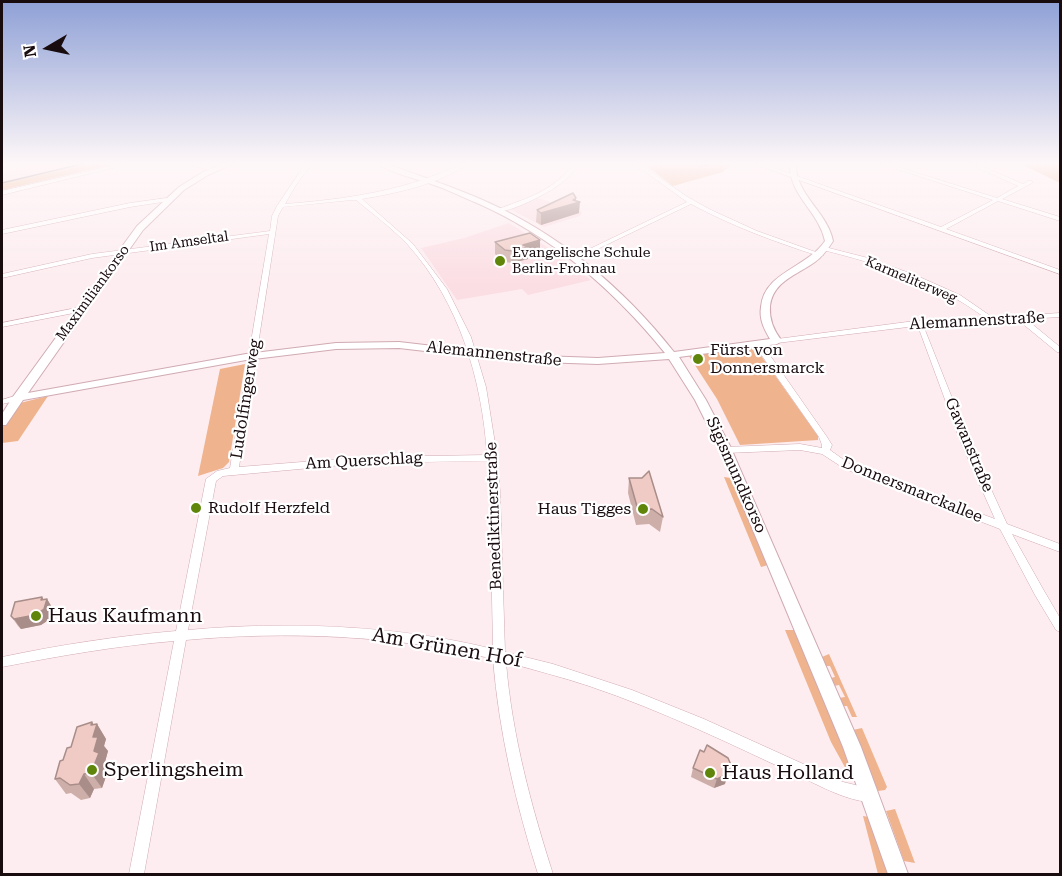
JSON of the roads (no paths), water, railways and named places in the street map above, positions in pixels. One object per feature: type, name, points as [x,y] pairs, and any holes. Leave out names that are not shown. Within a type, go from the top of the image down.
[{"type":"street","points":[[2,232],[147,204]]},
{"type":"street","name":"Maximiliankorso","points":[[2,422],[140,228],[163,204]]},
{"type":"street","points":[[280,206],[298,204]]},
{"type":"street","name":"Benediktinerstraße","points":[[364,204],[392,227],[429,268],[461,319],[482,383],[494,458],[499,655],[514,756],[545,874]]},
{"type":"street","name":"Sigismundkorso","points":[[482,204],[537,231],[577,257],[626,298],[674,355],[710,414],[726,450],[871,795],[898,874]]},
{"type":"street","points":[[498,211],[516,204]]},
{"type":"street","points":[[577,257],[688,204]]},
{"type":"street","name":"Karmeliterweg","points":[[696,204],[766,237],[909,276],[966,303],[992,320]]},
{"type":"street","points":[[777,341],[769,331],[765,313],[768,292],[778,280],[823,252],[829,241],[826,226],[811,204]]},
{"type":"street","points":[[871,204],[1060,272]]},
{"type":"street","points":[[942,229],[991,204]]},
{"type":"street","points":[[1011,204],[1060,219]]},
{"type":"street","name":"Ludolfingerweg","points":[[136,874],[212,479],[215,475],[234,471],[272,232],[280,206]]},
{"type":"street","name":"Im Amseltal","points":[[2,276],[64,261],[272,232]]},
{"type":"street","points":[[2,325],[81,309]]},
{"type":"street","name":"Alemannenstraße","points":[[2,402],[253,356],[357,345],[419,346],[473,354],[575,361],[674,355],[918,324],[1060,315]]},
{"type":"street","points":[[1021,319],[1060,350]]},
{"type":"street","name":"Gawanstraße","points":[[918,324],[922,327],[953,409],[1005,528],[1025,569],[1060,627]]},
{"type":"street","points":[[757,344],[823,437],[827,445],[825,451]]},
{"type":"street","name":"Donnersmarckallee","points":[[726,450],[800,447],[825,451],[848,466],[1060,548]]},
{"type":"street","name":"Am Querschlag","points":[[234,471],[365,460],[494,458]]},
{"type":"street","name":"Am Grünen Hof","points":[[2,662],[182,633],[296,629],[405,638],[499,655],[613,690],[842,789],[871,795]]},
{"type":"place","name":"Evangelische Schule Berlin-Frohnau","points":[[500,261]]},
{"type":"place","name":"Fürst von Donnersmarck","points":[[698,359]]},
{"type":"place","name":"Rudolf Herzfeld","points":[[196,508]]},
{"type":"place","name":"Haus Tigges","points":[[643,509]]},
{"type":"place","name":"Haus Kaufmann","points":[[36,616]]},
{"type":"place","name":"Sperlingsheim","points":[[92,770]]},
{"type":"place","name":"Haus Holland","points":[[710,773]]}]
